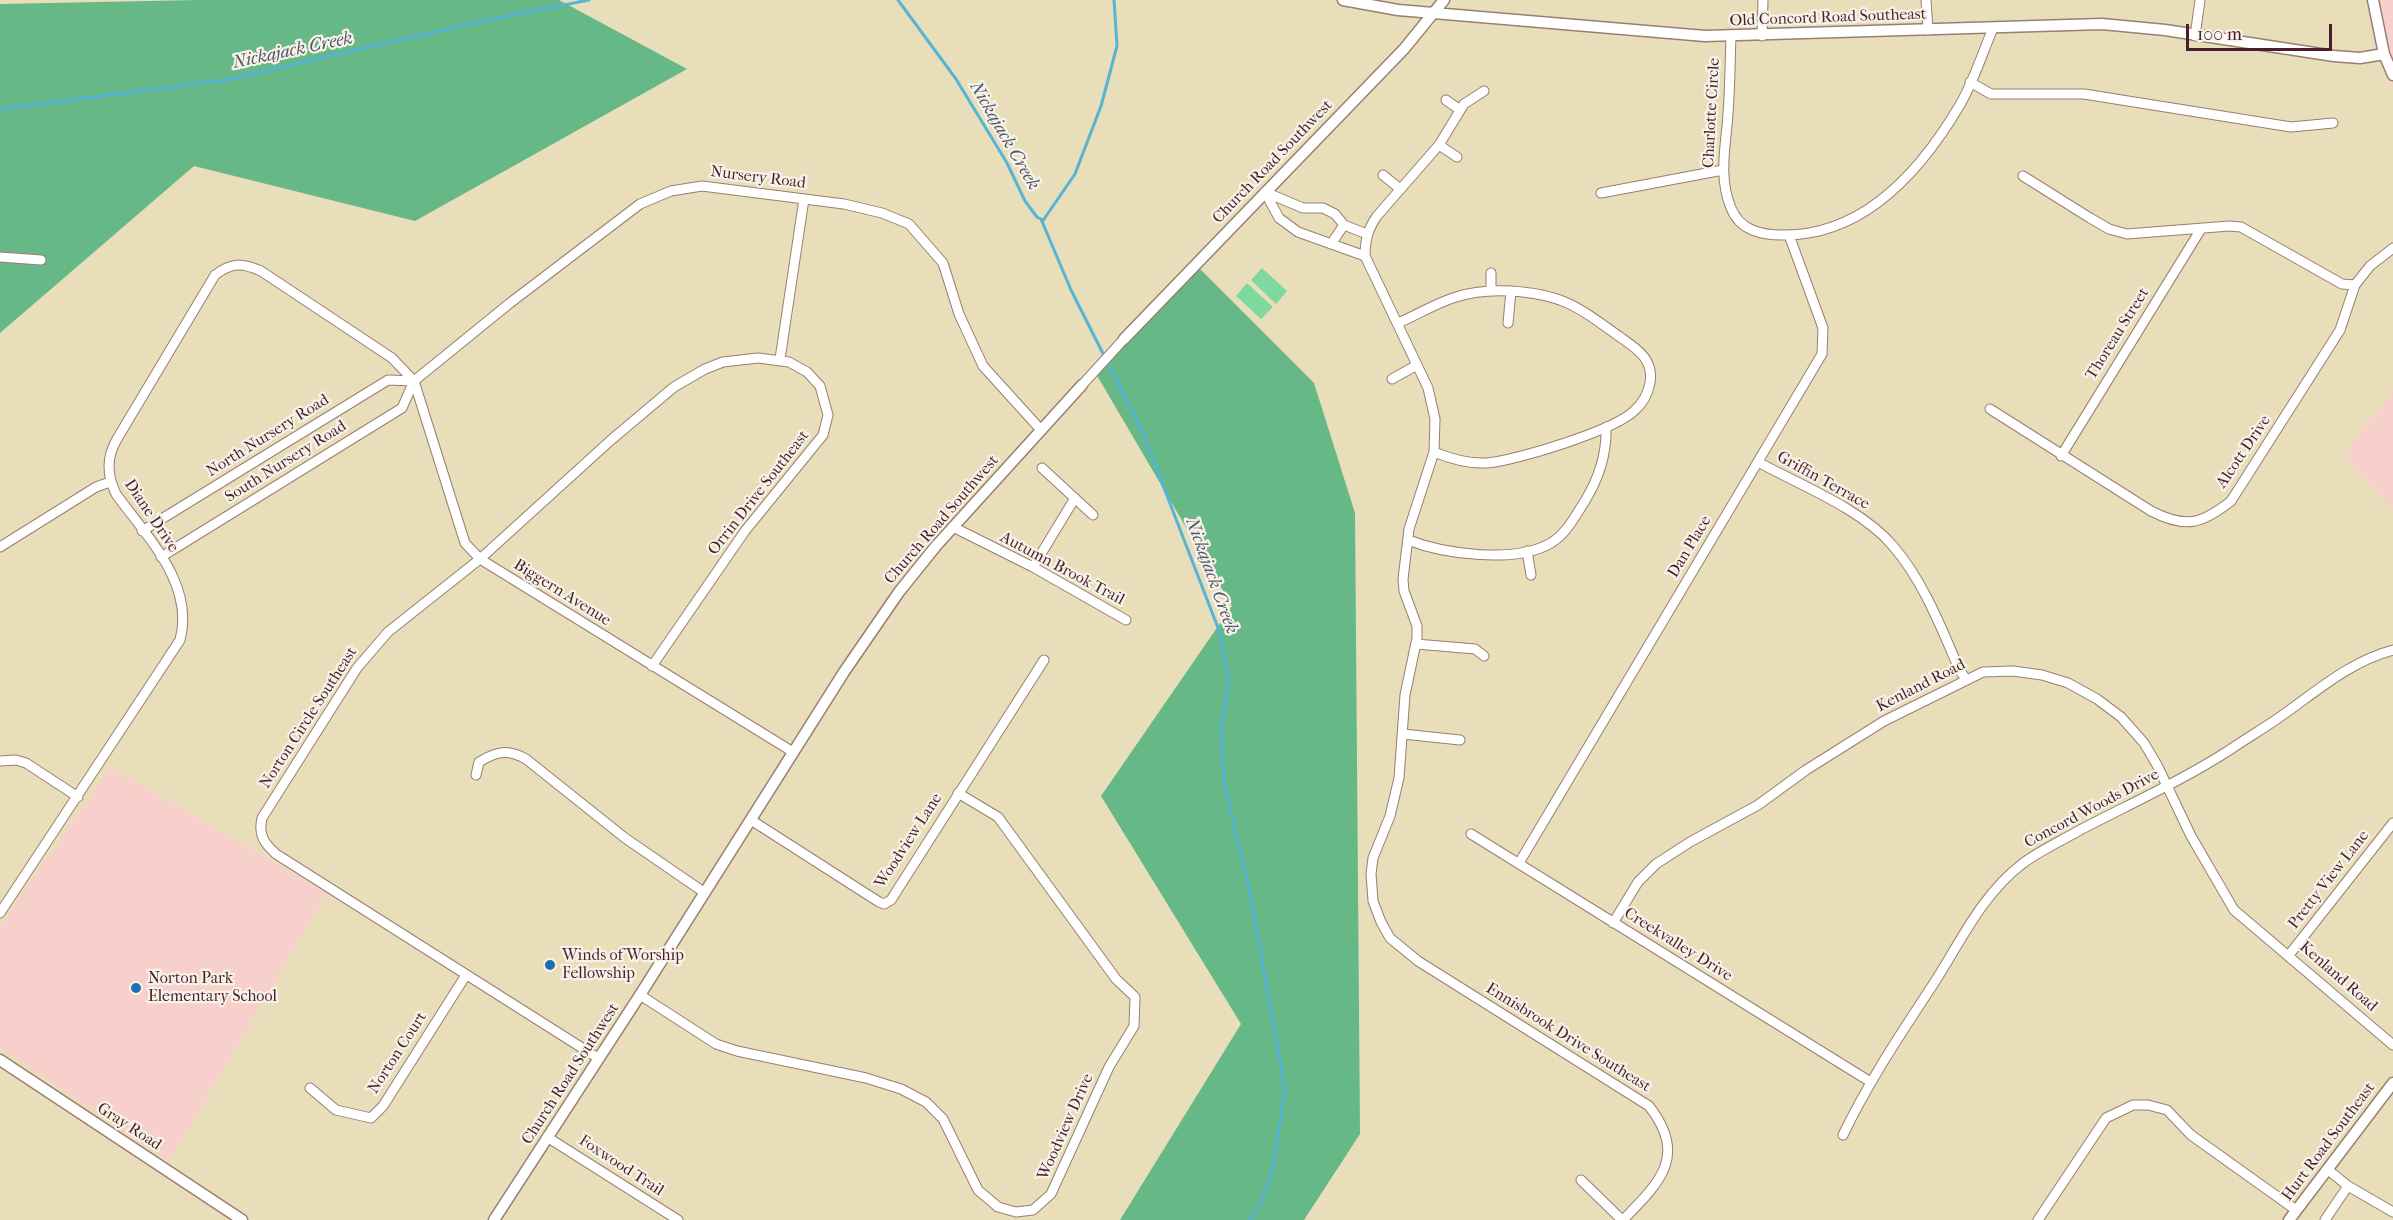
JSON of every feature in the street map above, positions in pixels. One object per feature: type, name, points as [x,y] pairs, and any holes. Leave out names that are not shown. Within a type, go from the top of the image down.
[{"type":"street","name":"Old Concord Road Southeast","points":[[1343,0],[1372,7],[1434,14],[1678,34],[1762,36],[2102,24],[2334,56],[2360,58],[2384,54]]},
{"type":"street","name":"Church Road Southwest","points":[[494,1220],[640,995],[793,752],[899,592],[953,527],[1124,339],[1397,57],[1444,0]]},
{"type":"street","points":[[1762,36],[1763,0]]},
{"type":"street","points":[[1926,0],[1928,30]]},
{"type":"street","points":[[2195,36],[2200,0]]},
{"type":"street","points":[[2373,0],[2384,54],[2393,75]]},
{"type":"street","name":"Charlotte Circle","points":[[1731,36],[1723,170],[1731,210],[1744,227],[1763,234],[1789,235],[1820,231],[1870,210],[1911,173],[1961,102],[1993,27]]},
{"type":"street","points":[[1970,82],[1991,94],[2084,94],[2291,127],[2333,123]]},
{"type":"street","points":[[1460,740],[1403,734],[1405,695],[1416,644],[1417,626],[1406,597],[1403,579],[1407,540],[1434,452],[1436,434],[1433,404],[1398,323],[1365,256],[1367,234],[1377,216],[1439,145],[1460,110],[1472,96],[1485,92]]},
{"type":"street","points":[[1446,100],[1460,110]]},
{"type":"street","points":[[1439,145],[1457,157]]},
{"type":"street","points":[[1601,193],[1723,170]]},
{"type":"street","points":[[1383,175],[1400,189]]},
{"type":"street","points":[[2023,176],[2109,229],[2127,234],[2241,227],[2342,284],[2355,285]]},
{"type":"street","name":"Nursery Road","points":[[414,381],[510,303],[640,204],[671,191],[702,186],[844,204],[882,213],[909,224],[943,263],[959,314],[983,366],[1041,430]]},
{"type":"street","points":[[1265,192],[1303,208],[1329,211],[1335,214],[1344,225],[1367,234]]},
{"type":"street","points":[[1265,192],[1278,218],[1288,225],[1365,256]]},
{"type":"street","points":[[780,359],[804,199]]},
{"type":"street","points":[[1331,244],[1344,225]]},
{"type":"street","name":"Thoreau Street","points":[[2061,456],[2201,229]]},
{"type":"street","name":"Dan Place","points":[[1519,863],[1822,354],[1823,328],[1789,235]]},
{"type":"street","name":"Alcott Drive","points":[[1990,409],[2061,456],[2165,518],[2199,522],[2214,515],[2231,501],[2340,330],[2355,285],[2370,266],[2393,249]]},
{"type":"street","points":[[0,257],[41,260]]},
{"type":"street","name":"Diane Drive","points":[[0,913],[180,640],[185,622],[183,600],[174,578],[110,482],[109,457],[117,439],[215,275],[234,264],[242,264],[261,271],[392,358],[414,381]]},
{"type":"street","points":[[1491,273],[1491,290]]},
{"type":"street","points":[[1398,323],[1456,297],[1491,290],[1528,291],[1565,301],[1583,310],[1645,357],[1651,373],[1642,403],[1626,418],[1595,433],[1501,462],[1468,462],[1434,452]]},
{"type":"street","points":[[1508,323],[1511,291]]},
{"type":"street","name":"Norton Circle Southeast","points":[[598,1058],[276,854],[264,841],[260,827],[262,818],[330,710],[372,649],[388,632],[480,559],[611,440],[674,387],[705,369],[723,362],[749,358],[780,359]]},
{"type":"street","name":"Orrin Drive Southeast","points":[[652,666],[745,531],[823,435],[828,415],[820,386],[807,372],[780,359]]},
{"type":"street","points":[[1392,379],[1416,365]]},
{"type":"street","name":"North Nursery Road","points":[[142,531],[388,380],[414,381]]},
{"type":"street","name":"South Nursery Road","points":[[161,557],[402,408],[414,381]]},
{"type":"street","name":"Biggern Avenue","points":[[414,381],[465,543],[480,559],[793,752]]},
{"type":"street","points":[[1407,540],[1427,548],[1459,554],[1527,551],[1540,548],[1560,536],[1585,501],[1604,457],[1606,427]]},
{"type":"street","name":"Griffin Terrace","points":[[1758,462],[1863,520],[1892,544],[1932,605],[1960,671],[1966,679]]},
{"type":"street","points":[[1042,468],[1093,515]]},
{"type":"street","points":[[0,547],[96,487],[110,482]]},
{"type":"street","points":[[1034,567],[1075,498]]},
{"type":"street","name":"Autumn Brook Trail","points":[[953,527],[1034,567],[1126,620]]},
{"type":"street","points":[[1527,551],[1531,575]]},
{"type":"street","points":[[1416,644],[1475,649],[1484,656]]},
{"type":"street","name":"Concord Woods Drive","points":[[1843,1135],[1869,1082],[1968,926],[2004,879],[2024,863],[2058,842],[2166,786],[2276,720],[2336,676],[2372,656],[2393,650]]},
{"type":"street","name":"Woodview Lane","points":[[751,820],[884,904],[896,893],[1044,660]]},
{"type":"street","name":"Kenland Road","points":[[1613,922],[1638,882],[1656,864],[1689,842],[1758,806],[1816,763],[1884,721],[1983,672],[2013,671],[2042,675],[2068,684],[2097,699],[2121,717],[2144,743],[2220,890],[2234,910],[2253,929],[2289,955],[2393,1045]]},
{"type":"street","name":"Ennisbrook Drive Southeast","points":[[1403,734],[1399,778],[1390,816],[1373,858],[1371,874],[1373,901],[1390,938],[1418,961],[1649,1106],[1666,1131],[1669,1146],[1668,1160],[1662,1175],[1649,1193],[1622,1220]]},
{"type":"street","points":[[476,775],[479,762],[495,752],[512,752],[526,759],[625,838],[705,893]]},
{"type":"street","points":[[0,761],[16,760],[26,763],[78,797]]},
{"type":"street","name":"Woodview Drive","points":[[640,995],[716,1044],[737,1051],[866,1078],[901,1089],[926,1102],[944,1119],[978,1190],[998,1207],[1016,1212],[1033,1210],[1052,1194],[1109,1067],[1134,1026],[1135,997],[1116,979],[998,817],[958,793]]},
{"type":"street","name":"Pretty View Lane","points":[[2289,955],[2393,823]]},
{"type":"street","name":"Creekvalley Drive","points":[[1471,834],[1869,1082]]},
{"type":"street","name":"Norton Court","points":[[310,1088],[336,1110],[371,1118],[383,1106],[466,975]]},
{"type":"street","name":"Gray Road","points":[[1,1062],[242,1220]]},
{"type":"street","name":"Hurt Road Southeast","points":[[2289,1220],[2393,1083]]},
{"type":"street","points":[[2038,1220],[2106,1118],[2117,1111],[2141,1105],[2167,1110],[2191,1135],[2296,1209]]},
{"type":"street","name":"Foxwood Trail","points":[[547,1137],[674,1219]]},
{"type":"street","points":[[2327,1170],[2348,1186],[2393,1212]]},
{"type":"street","points":[[1581,1180],[1622,1220]]},
{"type":"street","points":[[2325,1220],[2348,1186]]},
{"type":"shaded area","points":[[2371,0],[2393,0],[2393,85],[2374,52]]},
{"type":"shaded area","points":[[2393,391],[2393,511],[2344,455]]},
{"type":"shaded area","name":"Norton Park Elementary School","points":[[110,767],[327,893],[169,1162],[0,1048],[0,927]]},
{"type":"green space","points":[[198,0],[559,0],[687,69],[415,221],[194,166],[0,333],[0,4]]},
{"type":"green space","points":[[1192,261],[1314,383],[1355,513],[1360,1134],[1304,1220],[1120,1220],[1241,1024],[1101,796],[1232,606],[1095,372]]},
{"type":"green space","points":[[1262,268],[1287,291],[1276,304],[1251,280]]},
{"type":"green space","points":[[1247,283],[1273,307],[1261,319],[1236,296]]},
{"type":"waterway","name":"Nickajack Creek","points":[[0,109],[226,80],[482,21],[589,0]]},
{"type":"waterway","name":"Nickajack Creek","points":[[898,0],[956,79],[1007,163],[1025,201],[1041,219],[1071,290],[1142,431],[1220,633],[1229,682],[1221,727],[1224,782],[1251,898],[1285,1089],[1272,1174],[1258,1209],[1250,1220]]},
{"type":"waterway","points":[[1042,222],[1075,174],[1101,106],[1117,46],[1114,0]]},
{"type":"place","name":"Winds of Worship Fellowship","points":[[550,965]]},
{"type":"place","name":"Norton Park Elementary School","points":[[136,988]]}]
